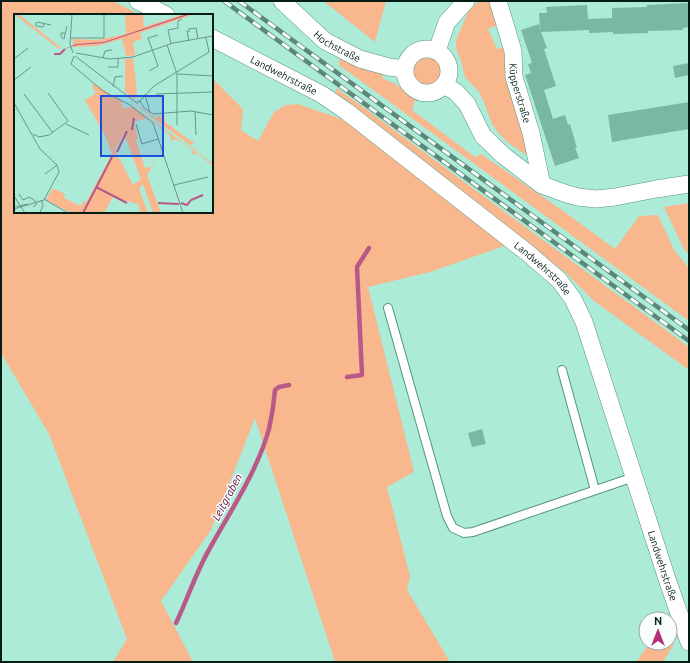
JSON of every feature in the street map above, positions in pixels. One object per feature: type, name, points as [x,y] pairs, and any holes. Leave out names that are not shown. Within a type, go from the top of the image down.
[{"type":"street","points":[[138,1],[164,14]]},
{"type":"street","name":"Hochstraße","points":[[282,1],[325,41],[360,59],[389,67],[404,69]]},
{"type":"street","points":[[437,51],[447,22],[466,1]]},
{"type":"street","name":"Küpperstraße","points":[[498,1],[513,51],[514,77],[531,133],[542,185]]},
{"type":"street","name":"Landwehrstraße","points":[[213,39],[321,94],[340,107],[529,254],[559,280],[572,299],[584,322],[667,579],[689,642]]},
{"type":"street","points":[[429,49],[437,51],[444,57],[448,64],[449,73],[447,82],[434,92],[425,94],[416,91],[410,86],[405,78],[404,69],[409,57],[420,50],[429,49]]},
{"type":"street","points":[[444,85],[456,92],[468,104],[483,136],[504,156],[542,185],[573,196],[596,199],[689,184]]},
{"type":"lane","points":[[388,308],[447,516],[453,528],[464,533],[473,532],[634,477]]},
{"type":"lane","points":[[562,370],[595,490]]},
{"type":"shaded area","points":[[1,1],[113,1],[139,14],[14,14],[14,213],[213,213],[213,79],[243,109],[241,130],[258,141],[274,112],[286,105],[298,104],[347,121],[507,245],[430,272],[368,287],[414,472],[387,487],[410,576],[407,590],[450,662],[335,662],[255,418],[211,530],[161,601],[193,662],[113,662],[127,639],[49,434],[1,353]]},
{"type":"shaded area","points":[[324,1],[386,1],[375,42],[326,3]]},
{"type":"shaded area","points":[[479,1],[493,1],[501,24],[488,29],[497,49],[507,46],[528,156],[507,142],[497,131],[492,124],[479,92],[465,77],[456,48],[456,40],[468,12]]},
{"type":"shaded area","points":[[424,55],[430,55],[439,59],[443,71],[439,83],[430,87],[424,87],[415,83],[411,74],[411,68],[415,59]]},
{"type":"shaded area","points":[[339,59],[382,73],[383,79],[396,84],[415,100],[412,110],[475,157],[481,154],[615,249],[639,216],[658,215],[674,250],[689,268],[689,321],[339,65]]},
{"type":"shaded area","points":[[336,88],[689,347],[689,370],[594,301],[566,273],[335,98]]},
{"type":"shaded area","points":[[689,203],[689,255],[684,249],[664,207]]},
{"type":"shaded area","points":[[644,651],[670,651],[663,662],[636,662]]},
{"type":"building","points":[[689,3],[689,27],[683,28],[683,30],[613,34],[613,32],[589,33],[589,30],[541,32],[547,48],[544,49],[556,86],[544,90],[553,119],[565,115],[568,125],[570,124],[577,148],[575,148],[579,158],[555,166],[525,75],[531,73],[528,64],[532,63],[521,30],[539,24],[540,30],[539,13],[547,13],[546,7],[587,5],[588,19],[612,18],[612,8],[647,7],[647,5]]},
{"type":"building","points":[[689,63],[689,75],[675,78],[673,66]]},
{"type":"building","points":[[689,102],[689,129],[612,142],[608,115]]},
{"type":"building","points":[[482,429],[486,444],[472,447],[468,433]]},
{"type":"waterway","name":"Leitgraben","points":[[347,377],[362,375],[357,267],[369,248]]},
{"type":"waterway","name":"Leitgraben","points":[[176,623],[205,557],[251,476],[258,460],[269,429],[275,390],[279,387],[289,385]]},
{"type":"railway","points":[[224,1],[689,341]]},
{"type":"railway","points":[[239,1],[689,330]]}]
